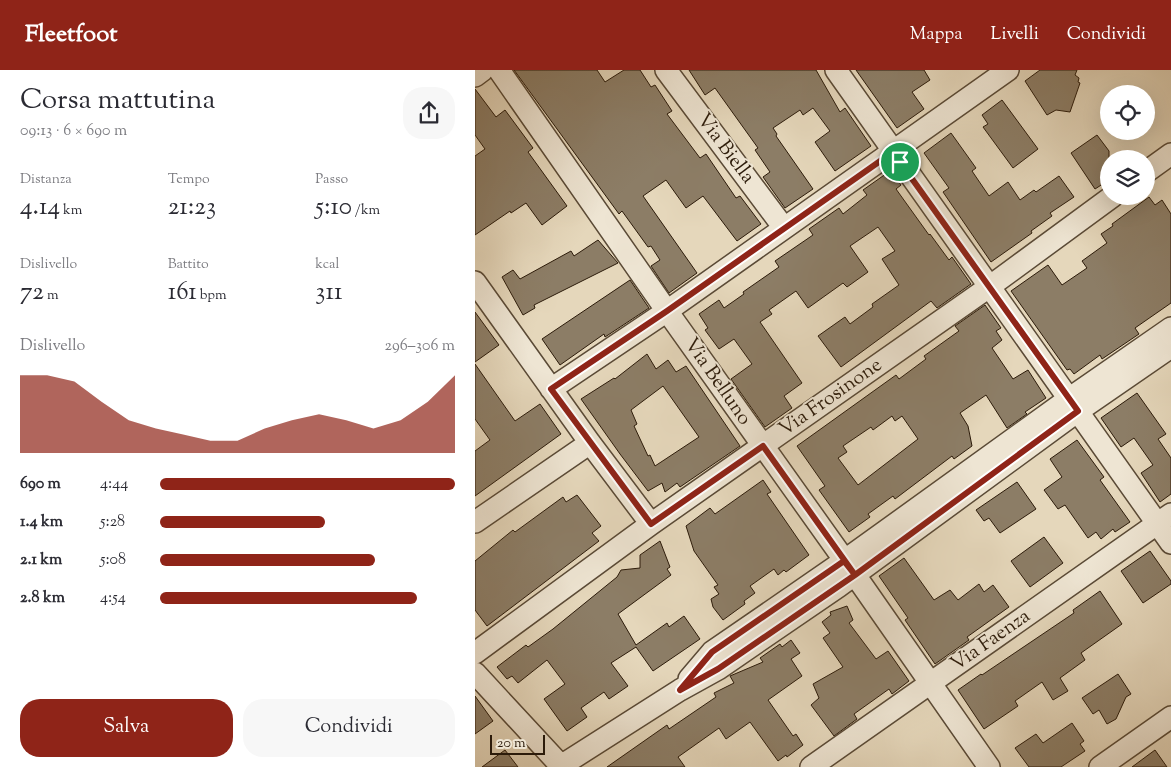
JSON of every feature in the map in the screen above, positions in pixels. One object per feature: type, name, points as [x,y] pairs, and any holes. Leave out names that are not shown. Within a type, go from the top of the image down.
[{"type":"street","points":[[475,76],[483,70]]},
{"type":"street","name":"Via Belluno","points":[[499,70],[989,767]]},
{"type":"street","name":"Via Biella","points":[[666,70],[784,228]]},
{"type":"street","points":[[835,70],[1074,404],[1164,519],[1171,544]]},
{"type":"street","points":[[551,389],[667,311],[1005,71]]},
{"type":"street","points":[[1155,166],[1171,154]]},
{"type":"street","name":"Via Frosinone","points":[[475,653],[651,524],[989,287],[1101,205]]},
{"type":"street","points":[[475,282],[590,443],[651,524]]},
{"type":"street","points":[[475,673],[560,766],[680,690],[712,652],[850,568],[1074,404],[1171,328]]},
{"type":"street","points":[[1074,404],[1171,347]]},
{"type":"street","points":[[475,522],[590,443]]},
{"type":"street","name":"Via Faenza","points":[[811,767],[1164,519]]},
{"type":"street","points":[[1100,767],[1171,717]]},
{"type":"building","points":[[514,70],[597,70],[605,82],[624,70],[640,70],[651,87],[655,85],[672,111],[667,114],[700,158],[706,154],[736,198],[740,196],[761,224],[737,241],[703,196],[686,208],[666,180],[643,196],[697,273],[669,293],[651,266],[660,260],[651,246],[648,247],[622,211],[619,214]]},
{"type":"building","points":[[689,70],[816,70],[840,112],[845,108],[871,146],[835,171],[815,142],[830,131],[813,108],[803,115],[800,110],[773,128],[777,134],[776,136],[813,189],[785,208],[763,177],[770,172],[755,150],[758,148],[715,88],[705,95]]},
{"type":"building","points":[[856,70],[924,70],[930,80],[912,92],[924,109],[897,128]]},
{"type":"building","points":[[1040,70],[1077,70],[1075,75],[1079,78],[1078,82],[1080,83],[1070,112],[1056,110],[1047,115],[1025,81]]},
{"type":"building","points":[[475,89],[496,117],[505,110],[533,148],[528,152],[567,206],[542,225],[526,203],[511,213],[510,211],[475,235],[475,156],[485,149],[475,135]]},
{"type":"building","points":[[1002,100],[1038,149],[1013,168],[983,127],[988,124],[982,115]]},
{"type":"building","points":[[951,133],[976,168],[972,171],[989,196],[1008,182],[1020,200],[1034,190],[1036,192],[1059,176],[1074,197],[1050,213],[1052,216],[1031,231],[1032,233],[991,262],[943,192],[949,188],[924,153]]},
{"type":"building","points":[[1097,135],[1108,150],[1100,150],[1100,186],[1095,189],[1071,153]]},
{"type":"building","points":[[890,171],[901,185],[896,189],[929,235],[949,260],[952,257],[971,284],[937,308],[931,301],[841,367],[818,336],[845,317],[850,324],[873,307],[872,304],[899,285],[882,259],[895,251],[878,227],[850,246],[868,272],[847,287],[843,283],[808,308],[796,291],[769,310],[772,314],[760,322],[802,383],[784,396],[792,408],[765,427],[731,379],[752,364],[734,339],[719,349],[705,330],[708,328],[699,314],[719,300],[724,308],[744,294],[743,292],[779,267],[775,261],[813,235],[809,229],[839,208],[843,214],[867,195],[863,190]]},
{"type":"building","points":[[1162,200],[1171,214],[1171,303],[1135,328],[1139,334],[1102,359],[1100,355],[1074,374],[1070,369],[1067,370],[1011,291],[1048,265],[1062,285],[1087,268],[1082,261],[1107,243],[1101,234],[1113,226],[1112,224],[1138,205],[1155,205]]},
{"type":"building","points":[[598,240],[618,263],[534,305],[535,308],[523,315],[502,277],[513,270],[520,279],[571,251],[574,256]]},
{"type":"building","points":[[630,280],[649,308],[605,337],[604,334],[560,365],[542,339]]},
{"type":"building","points":[[985,305],[1001,328],[996,331],[1002,340],[992,348],[1013,379],[1028,370],[1046,398],[1025,412],[1027,414],[1007,428],[986,395],[960,413],[968,426],[972,446],[954,459],[952,456],[895,499],[893,496],[868,514],[870,517],[849,532],[819,490],[825,486],[797,446],[896,375],[899,379],[926,359],[924,356],[959,331],[955,326]],"holes":[[[892,416],[895,421],[902,416],[918,439],[858,485],[838,458],[847,452],[843,446],[871,427],[873,430]]]},
{"type":"building","points":[[475,312],[499,345],[475,362]]},
{"type":"building","points":[[647,354],[656,369],[668,360],[676,372],[686,366],[740,446],[680,487],[677,483],[665,492],[662,483],[648,491],[581,399],[615,379]],"holes":[[[663,386],[699,437],[655,466],[650,455],[648,456],[634,426],[637,424],[631,410]]]},
{"type":"building","points":[[475,364],[515,421],[540,404],[561,434],[475,496],[475,451],[490,440],[475,419]]},
{"type":"building","points":[[1137,393],[1166,434],[1158,439],[1171,458],[1171,494],[1160,502],[1141,473],[1153,465],[1134,438],[1121,447],[1101,418]]},
{"type":"building","points":[[1077,440],[1104,477],[1100,480],[1130,522],[1115,532],[1113,529],[1101,539],[1096,532],[1088,538],[1065,505],[1058,509],[1044,490],[1062,477],[1050,459]]},
{"type":"building","points":[[763,480],[771,492],[767,494],[809,555],[786,572],[784,570],[778,575],[774,569],[750,586],[755,593],[744,601],[745,604],[723,620],[713,607],[711,599],[719,594],[714,587],[718,585],[694,551],[686,526],[710,508],[715,514]]},
{"type":"building","points":[[1017,482],[1036,509],[1000,533],[989,518],[984,521],[976,510]]},
{"type":"building","points":[[577,495],[601,526],[592,533],[599,541],[487,626],[475,610],[475,561],[513,530],[515,532],[563,497],[566,502]]},
{"type":"building","points":[[1044,537],[1063,563],[1030,587],[1011,561]]},
{"type":"building","points":[[660,541],[670,567],[667,569],[671,575],[618,614],[636,645],[667,623],[669,627],[684,616],[700,639],[653,671],[636,647],[611,663],[628,686],[609,699],[604,692],[581,708],[587,717],[567,731],[544,699],[565,684],[547,660],[518,683],[512,676],[507,679],[497,667],[526,645],[528,647],[553,629],[617,577],[621,570],[640,568],[640,555]]},
{"type":"building","points":[[1150,551],[1171,581],[1171,584],[1143,603],[1121,571]]},
{"type":"building","points":[[904,558],[934,600],[950,590],[958,600],[979,584],[984,592],[993,585],[1009,607],[967,637],[969,640],[935,664],[905,620],[908,618],[879,576]]},
{"type":"building","points":[[1100,591],[1122,624],[1081,653],[1085,660],[1060,678],[1068,691],[1053,700],[1042,682],[1015,701],[1018,706],[984,729],[958,690],[1074,613],[1073,610]]},
{"type":"building","points":[[847,606],[853,620],[849,623],[876,659],[888,651],[909,681],[892,694],[889,689],[854,714],[857,719],[834,736],[811,705],[819,698],[813,684],[843,667],[823,638],[830,633],[822,622],[831,615],[830,612]]},
{"type":"building","points":[[791,640],[800,653],[791,659],[802,676],[768,700],[793,736],[796,734],[803,745],[787,757],[786,755],[778,761],[750,722],[726,739],[719,728],[678,757],[685,767],[607,767],[667,725],[669,729],[716,697],[714,693],[734,683],[730,676],[763,662],[760,658],[780,644],[782,647]]},
{"type":"building","points":[[1118,674],[1131,694],[1126,697],[1116,719],[1107,724],[1099,710],[1093,714],[1082,698]]},
{"type":"building","points":[[475,696],[493,721],[475,734]]},
{"type":"building","points":[[1072,723],[1084,741],[1080,744],[1085,751],[1061,767],[1029,767],[1015,748],[1036,734],[1043,743]]},
{"type":"building","points":[[505,750],[518,767],[482,767]]},
{"type":"building","points":[[1155,750],[1167,767],[1132,767]]},
{"type":"route","points":[[900,162],[893,152],[667,311],[551,389],[651,524],[763,446],[855,575],[718,669],[680,690],[712,652],[844,561],[855,575],[1078,411],[900,162]]}]
